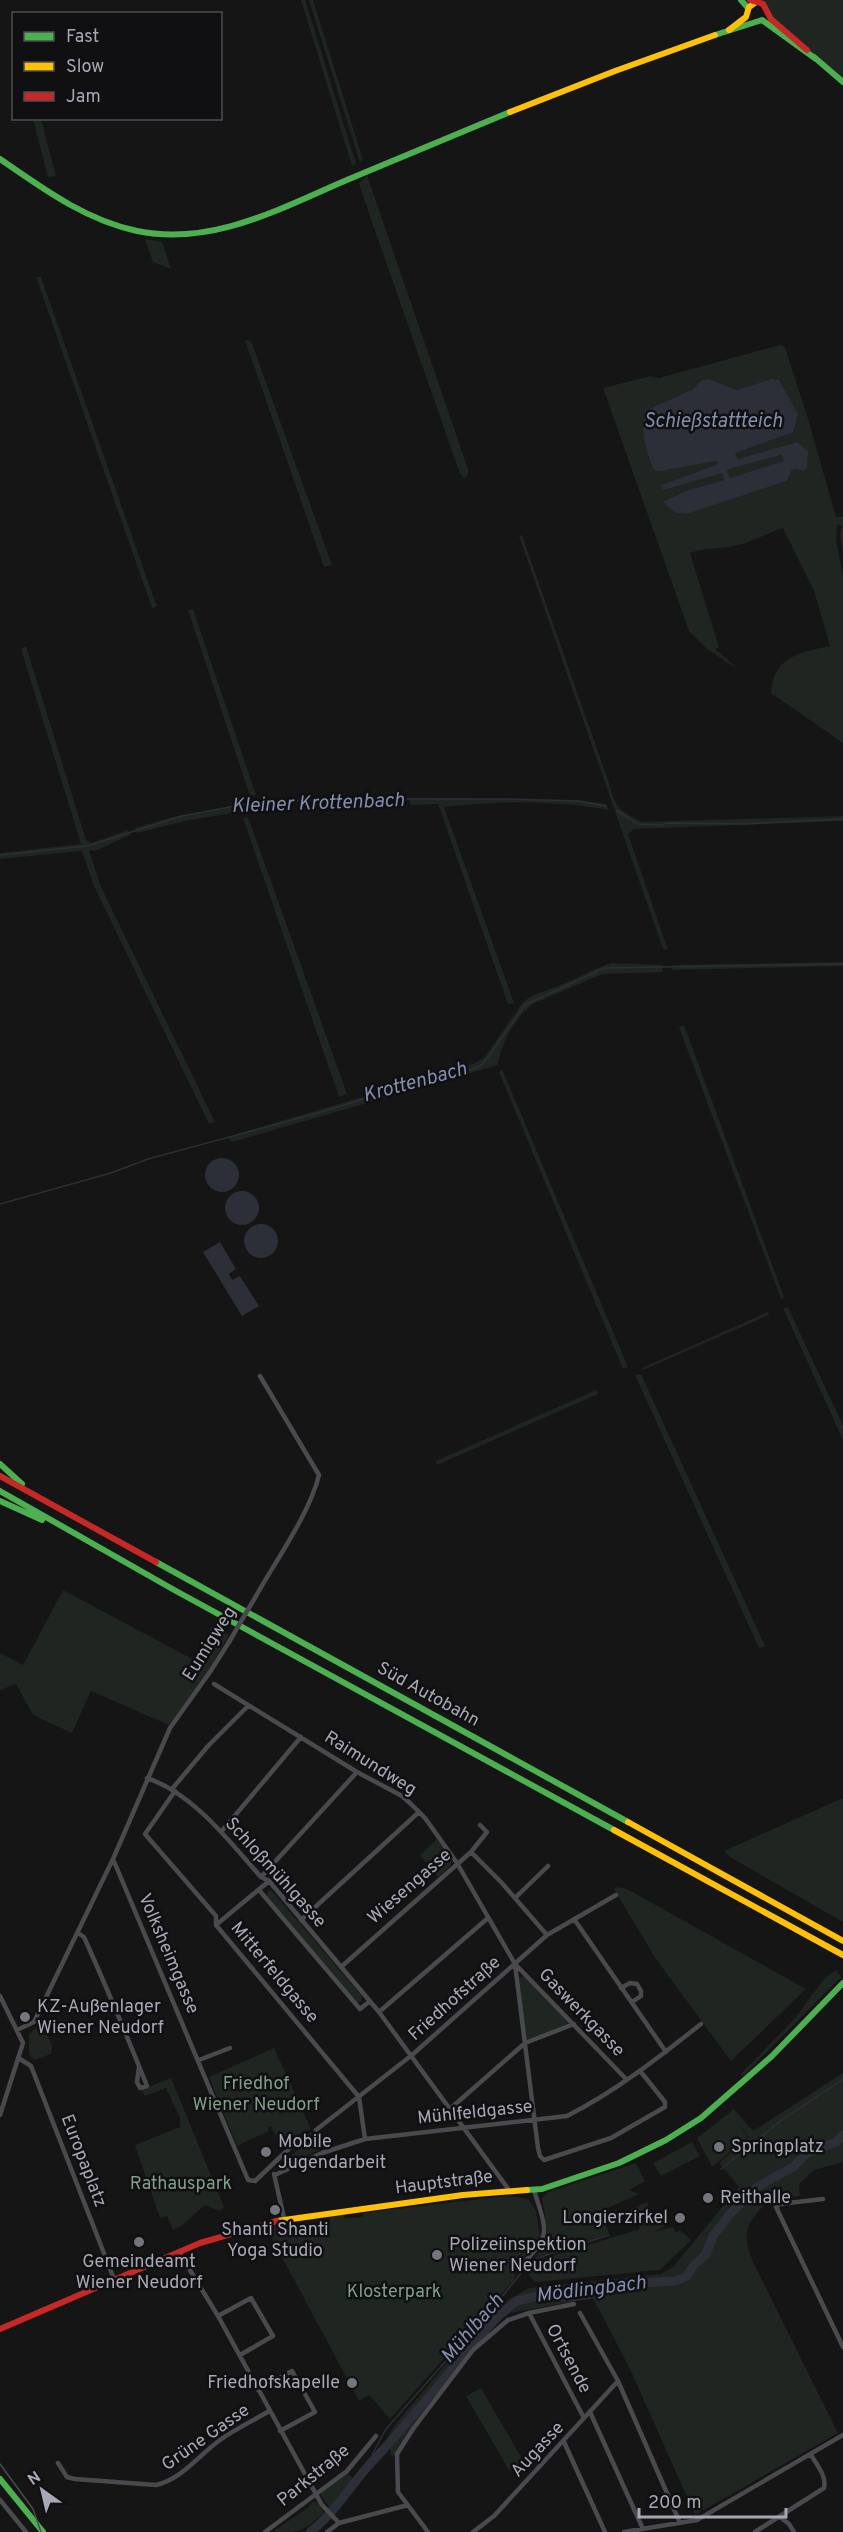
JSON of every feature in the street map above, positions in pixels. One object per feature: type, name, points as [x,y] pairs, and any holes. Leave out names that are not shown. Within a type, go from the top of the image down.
[{"type":"main road","points":[[741,0],[754,20]]},
{"type":"main road","points":[[726,32],[748,10],[753,1],[764,5],[764,17]]},
{"type":"main road","points":[[0,159],[81,212],[97,219],[159,234],[201,234],[251,222],[362,172],[650,58],[764,17]]},
{"type":"main road","points":[[764,17],[842,81]]},
{"type":"main road","points":[[0,1464],[34,1496]]},
{"type":"main road","name":"Süd Autobahn","points":[[0,1476],[843,1941]]},
{"type":"main road","name":"Süd Autobahn","points":[[0,1491],[59,1526],[843,1955]]},
{"type":"main road","points":[[0,1501],[59,1526]]},
{"type":"main road","name":"Hauptstraße","points":[[0,2328],[179,2252],[218,2237],[284,2218],[509,2190],[534,2190],[637,2156],[701,2118],[772,2056],[843,1983]]},
{"type":"main road","points":[[0,2479],[43,2532]]},
{"type":"street","name":"Eumigweg","points":[[17,2030],[34,2022],[113,1858],[170,1728],[229,1642],[316,1485],[319,1475],[260,1376]]},
{"type":"street","name":"Raimundweg","points":[[214,1684],[357,1772],[402,1796],[419,1812],[457,1863],[515,1964]]},
{"type":"street","points":[[174,1790],[207,1746],[248,1706]]},
{"type":"street","points":[[221,1832],[301,1737]]},
{"type":"street","points":[[261,1877],[357,1772]]},
{"type":"street","name":"Schloßmühlgasse","points":[[147,1778],[174,1790],[221,1832],[261,1877],[268,1881],[379,2012],[509,2190]]},
{"type":"street","name":"Mitterfeldgasse","points":[[174,1790],[145,1834],[216,1916],[216,1925],[359,2097]]},
{"type":"street","points":[[301,1920],[419,1812]]},
{"type":"street","name":"Wiesengasse","points":[[341,1967],[471,1852],[487,1832],[480,1825]]},
{"type":"street","points":[[471,1852],[548,1935]]},
{"type":"street","name":"Volksheimgasse","points":[[113,1858],[248,2180],[255,2181],[271,2166]]},
{"type":"street","points":[[514,1898],[548,1865]]},
{"type":"street","points":[[216,1925],[268,1881]]},
{"type":"street","name":"Schloßmühlgasse","points":[[259,1890],[360,2009],[370,2001]]},
{"type":"street","name":"Friedhofstraße","points":[[316,2130],[412,2055],[548,1935],[616,1895]]},
{"type":"street","points":[[379,2012],[488,1918]]},
{"type":"street","points":[[574,1919],[666,2052]]},
{"type":"street","points":[[78,1933],[84,1937],[139,2067]]},
{"type":"street","points":[[515,1964],[538,2148],[544,2160],[611,2138],[665,2107],[665,2102],[641,2072]]},
{"type":"street","name":"Gaswerkgasse","points":[[515,1964],[627,2080]]},
{"type":"street","points":[[621,1988],[630,1983],[637,1984],[641,1996],[632,2002]]},
{"type":"street","points":[[0,1996],[23,2043],[20,2059],[0,2115]]},
{"type":"street","points":[[451,2108],[525,2043],[574,2024]]},
{"type":"street","name":"Mühlfeldgasse","points":[[274,2175],[322,2153],[365,2139],[567,2116],[641,2072],[701,2024]]},
{"type":"street","points":[[199,2060],[230,2048]]},
{"type":"street","name":"Europaplatz","points":[[20,2059],[32,2066],[114,2279]]},
{"type":"street","points":[[359,2097],[365,2139]]},
{"type":"street","points":[[284,2218],[271,2166],[296,2142]]},
{"type":"street","points":[[520,2267],[542,2243],[545,2234],[543,2218],[534,2190]]},
{"type":"street","points":[[823,2199],[780,2204],[776,2207],[843,2348]]},
{"type":"street","points":[[179,2252],[240,2355],[316,2495],[339,2523]]},
{"type":"street","points":[[218,2316],[251,2298],[273,2336],[240,2355]]},
{"type":"street","points":[[428,2532],[398,2492],[397,2454],[407,2438],[452,2375],[480,2342],[508,2320],[529,2313],[574,2304]]},
{"type":"street","name":"Ortsende","points":[[529,2313],[584,2418]]},
{"type":"street","points":[[580,2313],[618,2381],[680,2523]]},
{"type":"street","points":[[258,2390],[292,2371],[315,2412],[280,2432]]},
{"type":"street","name":"Augasse","points":[[472,2532],[494,2516],[618,2381]]},
{"type":"street","name":"Grüne Gasse","points":[[58,2463],[66,2477],[156,2485],[175,2478],[222,2439],[269,2411]]},
{"type":"street","points":[[590,2412],[643,2529]]},
{"type":"street","points":[[624,2532],[697,2520],[843,2435]]},
{"type":"street","name":"Parkstraße","points":[[265,2532],[347,2470],[376,2436]]},
{"type":"street","points":[[564,2442],[605,2532]]},
{"type":"street","points":[[755,2532],[824,2488],[823,2476],[811,2455]]},
{"type":"street","points":[[0,2500],[26,2532]]},
{"type":"street","points":[[327,2532],[339,2523],[408,2505]]},
{"type":"street","points":[[780,2517],[789,2524],[794,2532]]},
{"type":"green space","points":[[301,0],[305,0],[356,164],[352,166]]},
{"type":"green space","points":[[309,0],[313,0],[363,160],[360,162]]},
{"type":"green space","points":[[757,0],[843,0],[843,78],[771,18]]},
{"type":"green space","points":[[33,120],[41,120],[56,176],[48,177]]},
{"type":"green space","points":[[367,175],[469,472],[466,478],[460,474],[359,183]]},
{"type":"green space","points":[[145,239],[162,242],[171,269],[153,262]]},
{"type":"green space","points":[[36,277],[41,277],[157,607],[152,608]]},
{"type":"green space","points":[[245,340],[251,341],[332,565],[324,567]]},
{"type":"green space","points":[[780,345],[785,347],[836,517],[843,517],[843,553],[840,534],[842,526],[837,524],[836,540],[843,576],[843,743],[771,693],[777,671],[783,663],[799,654],[830,646],[814,591],[783,528],[738,545],[690,553],[719,647],[715,649],[735,666],[707,649],[689,631],[603,388],[650,376],[659,378]],"holes":[[[709,379],[737,390],[771,379],[793,431],[735,452],[738,459],[797,442],[795,469],[791,471],[787,481],[687,514],[676,513],[686,491],[726,481],[722,473],[661,485],[718,464],[716,461],[662,471],[662,403]]]},
{"type":"green space","points":[[783,455],[785,461],[730,478],[727,471],[732,468]]},
{"type":"green space","points":[[522,535],[616,804],[623,811],[642,822],[843,816],[843,821],[634,829],[628,834],[668,950],[663,949],[519,536]]},
{"type":"green space","points":[[193,609],[256,795],[250,796],[188,610]]},
{"type":"green space","points":[[26,646],[86,840],[92,843],[128,830],[130,835],[95,851],[89,850],[101,887],[215,1122],[209,1124],[94,886],[82,851],[0,859],[0,853],[81,844],[21,649]]},
{"type":"green space","points":[[410,798],[578,800],[606,804],[609,810],[568,804],[526,802],[444,807],[514,1003],[508,1004],[438,804],[410,805]]},
{"type":"green space","points":[[251,804],[245,811],[184,821],[137,833],[135,828],[173,817]]},
{"type":"green space","points":[[248,817],[347,1094],[339,1097],[243,818]]},
{"type":"green space","points":[[843,962],[843,966],[671,970],[673,965]]},
{"type":"green space","points":[[612,963],[661,965],[663,972],[602,974],[533,1004],[520,1016],[510,1032],[502,1048],[498,1065],[232,1142],[227,1137],[471,1065],[484,1058],[527,999]]},
{"type":"green space","points":[[684,1025],[784,1297],[781,1299],[679,1027]]},
{"type":"green space","points":[[502,1069],[628,1367],[623,1369],[499,1072]]},
{"type":"green space","points":[[788,1307],[843,1426],[843,1440],[783,1308]]},
{"type":"green space","points":[[768,1312],[769,1315],[643,1370],[642,1368]]},
{"type":"green space","points":[[641,1374],[765,1646],[759,1648],[635,1375]]},
{"type":"green space","points":[[596,1390],[598,1394],[437,1465],[436,1461]]},
{"type":"green space","points":[[63,1590],[194,1660],[212,1626],[229,1635],[197,1690],[169,1725],[91,1691],[72,1733],[33,1715],[16,1684],[0,1690],[0,1653],[23,1665]]},
{"type":"green space","points":[[843,1798],[843,1922],[730,1857],[724,1851]]},
{"type":"green space","points":[[437,1839],[452,1860],[451,1865],[438,1877],[420,1855]]},
{"type":"green space","points":[[617,1887],[627,1889],[806,1989],[731,2061],[656,1959],[614,1889]]},
{"type":"green space","points":[[268,1890],[272,1891],[362,1996],[361,2002],[357,2002],[267,1896]]},
{"type":"green space","points":[[836,1970],[841,1977],[743,2076],[740,2075],[796,2017],[823,1980]]},
{"type":"green space","points":[[524,1976],[568,2021],[567,2025],[527,2040],[519,1978]]},
{"type":"green space","points":[[42,2021],[52,2046],[51,2054],[34,2060],[29,2054],[29,2034]]},
{"type":"green space","name":"Friedhof Wiener Neudorf","points":[[274,2048],[311,2129],[287,2140],[285,2137],[278,2140],[271,2126],[268,2128],[269,2131],[237,2146],[209,2077]]},
{"type":"green space","points":[[843,2073],[843,2162],[814,2170],[799,2184],[800,2196],[791,2197],[763,2191],[758,2199],[769,2200],[755,2215],[747,2235],[753,2262],[838,2433],[695,2515],[630,2369],[593,2298],[509,2313],[477,2342],[473,2342],[442,2378],[442,2385],[392,2458],[387,2439],[394,2426],[462,2345],[504,2302],[529,2288],[661,2274],[673,2267],[739,2187],[719,2163],[749,2137],[734,2118],[748,2137],[712,2167],[697,2138],[734,2109],[753,2131]]},
{"type":"green space","name":"Rathauspark","points":[[171,2078],[224,2207],[220,2211],[205,2205],[173,2230],[167,2216],[160,2218],[135,2145],[180,2127],[180,2118],[166,2088],[145,2096],[141,2090]]},
{"type":"green space","points":[[311,2132],[319,2150],[287,2164],[284,2162],[302,2146],[298,2141]]},
{"type":"green space","points":[[692,2142],[700,2156],[661,2176],[653,2163]]},
{"type":"green space","points":[[636,2163],[645,2181],[629,2190],[639,2194],[601,2211],[609,2234],[544,2255],[532,2262],[548,2240],[544,2241],[547,2225],[542,2198],[548,2192]]},
{"type":"green space","name":"Klosterpark","points":[[497,2197],[518,2197],[529,2200],[536,2211],[540,2235],[534,2247],[518,2263],[514,2280],[390,2419],[369,2395],[359,2401],[267,2229],[279,2225],[330,2222],[329,2216],[343,2214],[344,2218],[363,2217],[363,2213]]},
{"type":"green space","points":[[647,2202],[655,2221],[665,2216],[667,2222],[665,2226],[654,2232],[673,2227],[676,2233],[680,2230],[691,2240],[660,2270],[535,2282],[525,2270],[545,2258],[640,2229],[637,2218],[629,2216],[631,2209]]},
{"type":"green space","points":[[481,2388],[524,2462],[509,2470],[466,2396]]},
{"type":"green space","points":[[347,2472],[353,2479],[330,2508],[321,2493]]},
{"type":"green space","points":[[312,2502],[317,2502],[324,2513],[311,2524],[301,2530],[272,2532],[309,2507]]},
{"type":"water","name":"Schießstattteich","points":[[709,379],[737,390],[771,379],[779,380],[798,414],[793,432],[735,453],[738,459],[797,442],[808,451],[807,467],[804,471],[795,469],[791,471],[787,481],[687,514],[676,513],[663,502],[686,491],[725,480],[722,473],[663,490],[661,485],[718,464],[716,461],[662,471],[654,470],[646,448],[643,427],[645,411],[693,389],[702,380]],"holes":[[[782,455],[784,461],[730,478],[727,471]]]},
{"type":"water","points":[[222,1158],[234,1163],[239,1175],[234,1187],[222,1192],[210,1187],[205,1175],[210,1163]]},
{"type":"water","points":[[242,1191],[254,1196],[259,1208],[254,1220],[242,1225],[230,1220],[225,1208],[230,1196]]},
{"type":"water","points":[[261,1224],[273,1229],[278,1241],[273,1253],[261,1258],[249,1253],[244,1241],[249,1229]]},
{"type":"water","points":[[220,1242],[236,1269],[229,1274],[232,1280],[240,1276],[259,1306],[242,1316],[203,1252]]},
{"type":"waterway","name":"Kleiner Krottenbach","points":[[0,855],[87,846],[182,816],[251,803],[332,799],[506,799],[578,801],[606,806]]},
{"type":"waterway","name":"Kleiner Krottenbach","points":[[617,811],[638,824],[663,825],[666,823],[742,824],[843,819]]},
{"type":"waterway","name":"Krottenbach","points":[[0,1204],[111,1173],[148,1159],[325,1111],[414,1083],[474,1069],[483,1064],[525,1005],[604,968],[843,964]]},
{"type":"waterway","name":"Mühlbach","points":[[721,2169],[783,2119],[843,2079]]},
{"type":"waterway","name":"Mödlingbach","points":[[310,2532],[334,2508],[499,2315],[517,2301],[542,2295],[570,2297],[606,2292],[624,2284],[676,2281],[687,2276],[693,2266],[706,2254],[713,2236],[730,2214],[757,2187],[793,2167],[807,2153],[836,2142],[843,2135]]},
{"type":"waterway","name":"Mühlbach","points":[[370,2464],[373,2453],[386,2429],[526,2267],[544,2256],[609,2235]]},
{"type":"tram line","points":[[0,2464],[33,2509],[41,2532]]},
{"type":"traffic: fast","points":[[741,0],[748,8]]},
{"type":"traffic: fast","points":[[715,35],[762,20],[816,59]]},
{"type":"traffic: fast","points":[[814,57],[843,82]]},
{"type":"traffic: fast","points":[[0,159],[65,202],[118,226],[137,231],[166,234],[194,233],[221,229],[249,221],[510,112]]},
{"type":"traffic: fast","points":[[0,1464],[22,1484]]},
{"type":"traffic: fast","points":[[0,1491],[176,1591],[614,1830]]},
{"type":"traffic: fast","points":[[0,1501],[42,1520]]},
{"type":"traffic: fast","points":[[156,1562],[628,1822]]},
{"type":"traffic: fast","points":[[527,2190],[542,2189],[619,2163],[666,2140],[701,2118],[772,2056],[843,1983]]},
{"type":"traffic: fast","points":[[0,2479],[43,2532]]},
{"type":"traffic: slow","points":[[729,30],[746,17],[749,7],[756,2]]},
{"type":"traffic: slow","points":[[510,112],[715,35]]},
{"type":"traffic: slow","points":[[628,1822],[843,1941]]},
{"type":"traffic: slow","points":[[614,1830],[843,1955]]},
{"type":"traffic: slow","points":[[277,2221],[463,2195],[527,2190]]},
{"type":"traffic: jam","points":[[750,0],[763,4],[771,19],[807,50]]},
{"type":"traffic: jam","points":[[0,1476],[156,1562]]},
{"type":"traffic: jam","points":[[0,2329],[200,2243],[277,2221]]},
{"type":"place","name":"KZ-Außenlager Wiener Neudorf","points":[[25,2017]]},
{"type":"place","name":"Springplatz","points":[[719,2147]]},
{"type":"place","name":"Mobile Jugendarbeit","points":[[266,2152]]},
{"type":"place","name":"Reithalle","points":[[708,2198]]},
{"type":"place","name":"Shanti Shanti Yoga Studio","points":[[275,2210]]},
{"type":"place","name":"Longierzirkel","points":[[680,2218]]},
{"type":"place","name":"Gemeindeamt Wiener Neudorf","points":[[139,2242]]},
{"type":"place","name":"Polizeiinspektion Wiener Neudorf","points":[[437,2255]]},
{"type":"place","name":"Friedhofskapelle","points":[[352,2383]]}]
